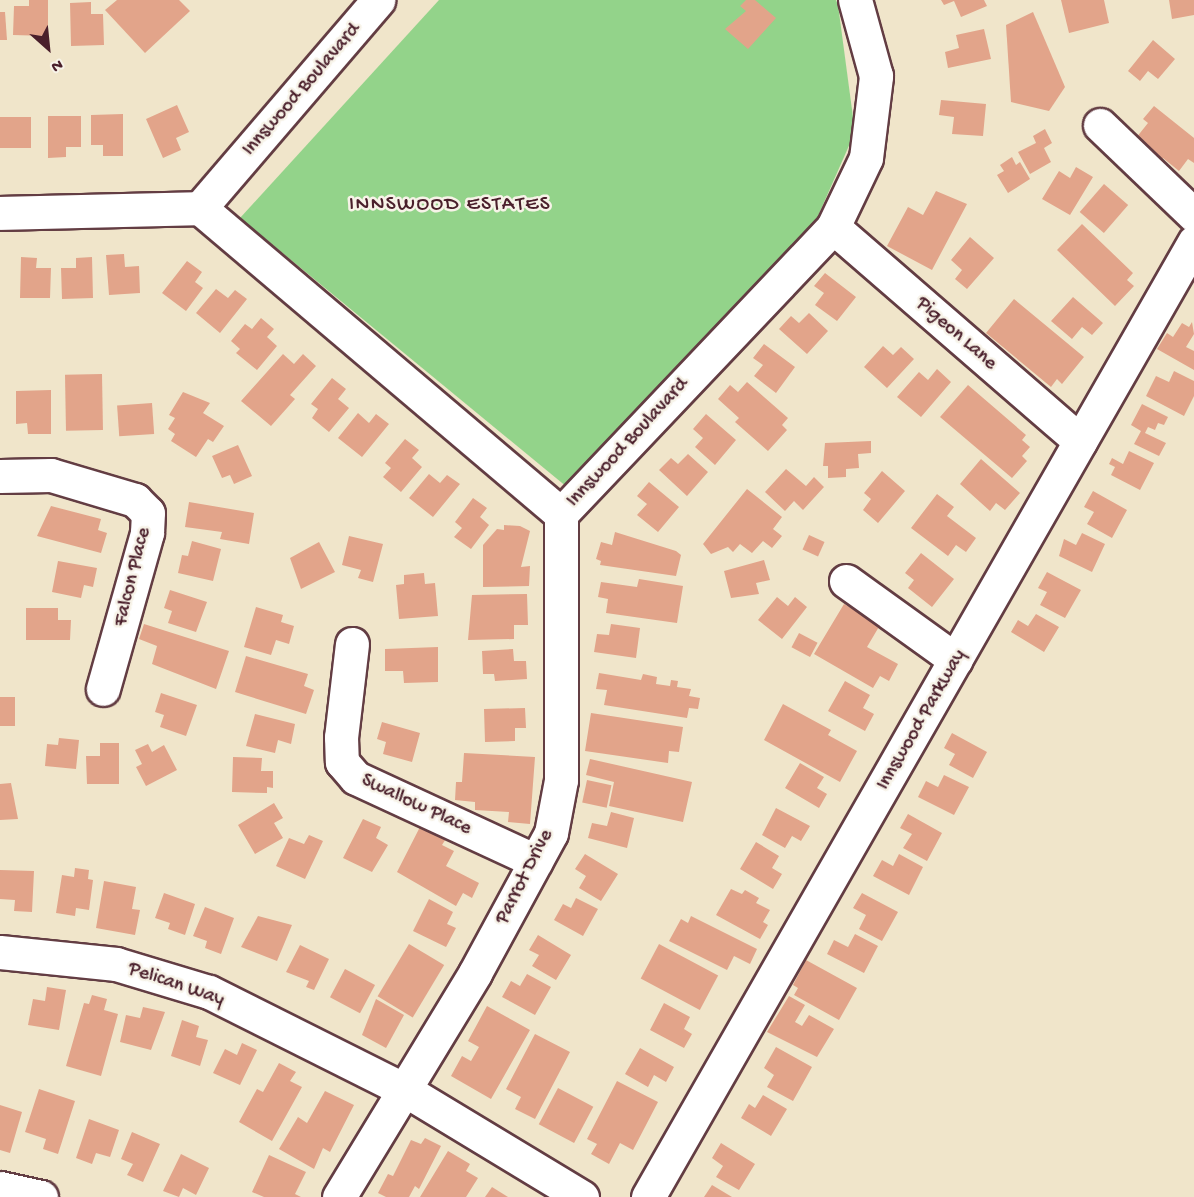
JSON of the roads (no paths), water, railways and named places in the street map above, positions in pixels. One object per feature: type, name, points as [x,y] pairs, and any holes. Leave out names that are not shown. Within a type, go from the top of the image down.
[{"type":"street","name":"Innswood Boulavard","points":[[378,0],[200,207],[561,514],[833,227],[866,158],[876,76],[855,0]]},
{"type":"street","points":[[1101,125],[1194,215]]},
{"type":"street","points":[[0,213],[200,207]]},
{"type":"street","name":"Pigeon Lane","points":[[833,227],[1080,441]]},
{"type":"street","name":"Innswood Parkway","points":[[648,1197],[1194,242]]},
{"type":"street","name":"Falcon Place","points":[[0,476],[51,475],[135,500],[148,513],[147,533],[103,689]]},
{"type":"street","name":"Parrot Drive","points":[[339,1197],[405,1090],[551,832],[561,780],[561,514]]},
{"type":"street","points":[[846,581],[956,660]]},
{"type":"street","name":"Swallow Place","points":[[352,644],[341,737],[342,762],[356,778],[536,861]]},
{"type":"street","name":"Pelican Way","points":[[0,952],[116,964],[209,992],[405,1090]]},
{"type":"street","points":[[405,1090],[582,1197]]},
{"type":"street","points":[[0,1188],[41,1197]]},
{"type":"district","name":"INNSWOOD ESTATES","points":[[450,206]]}]
